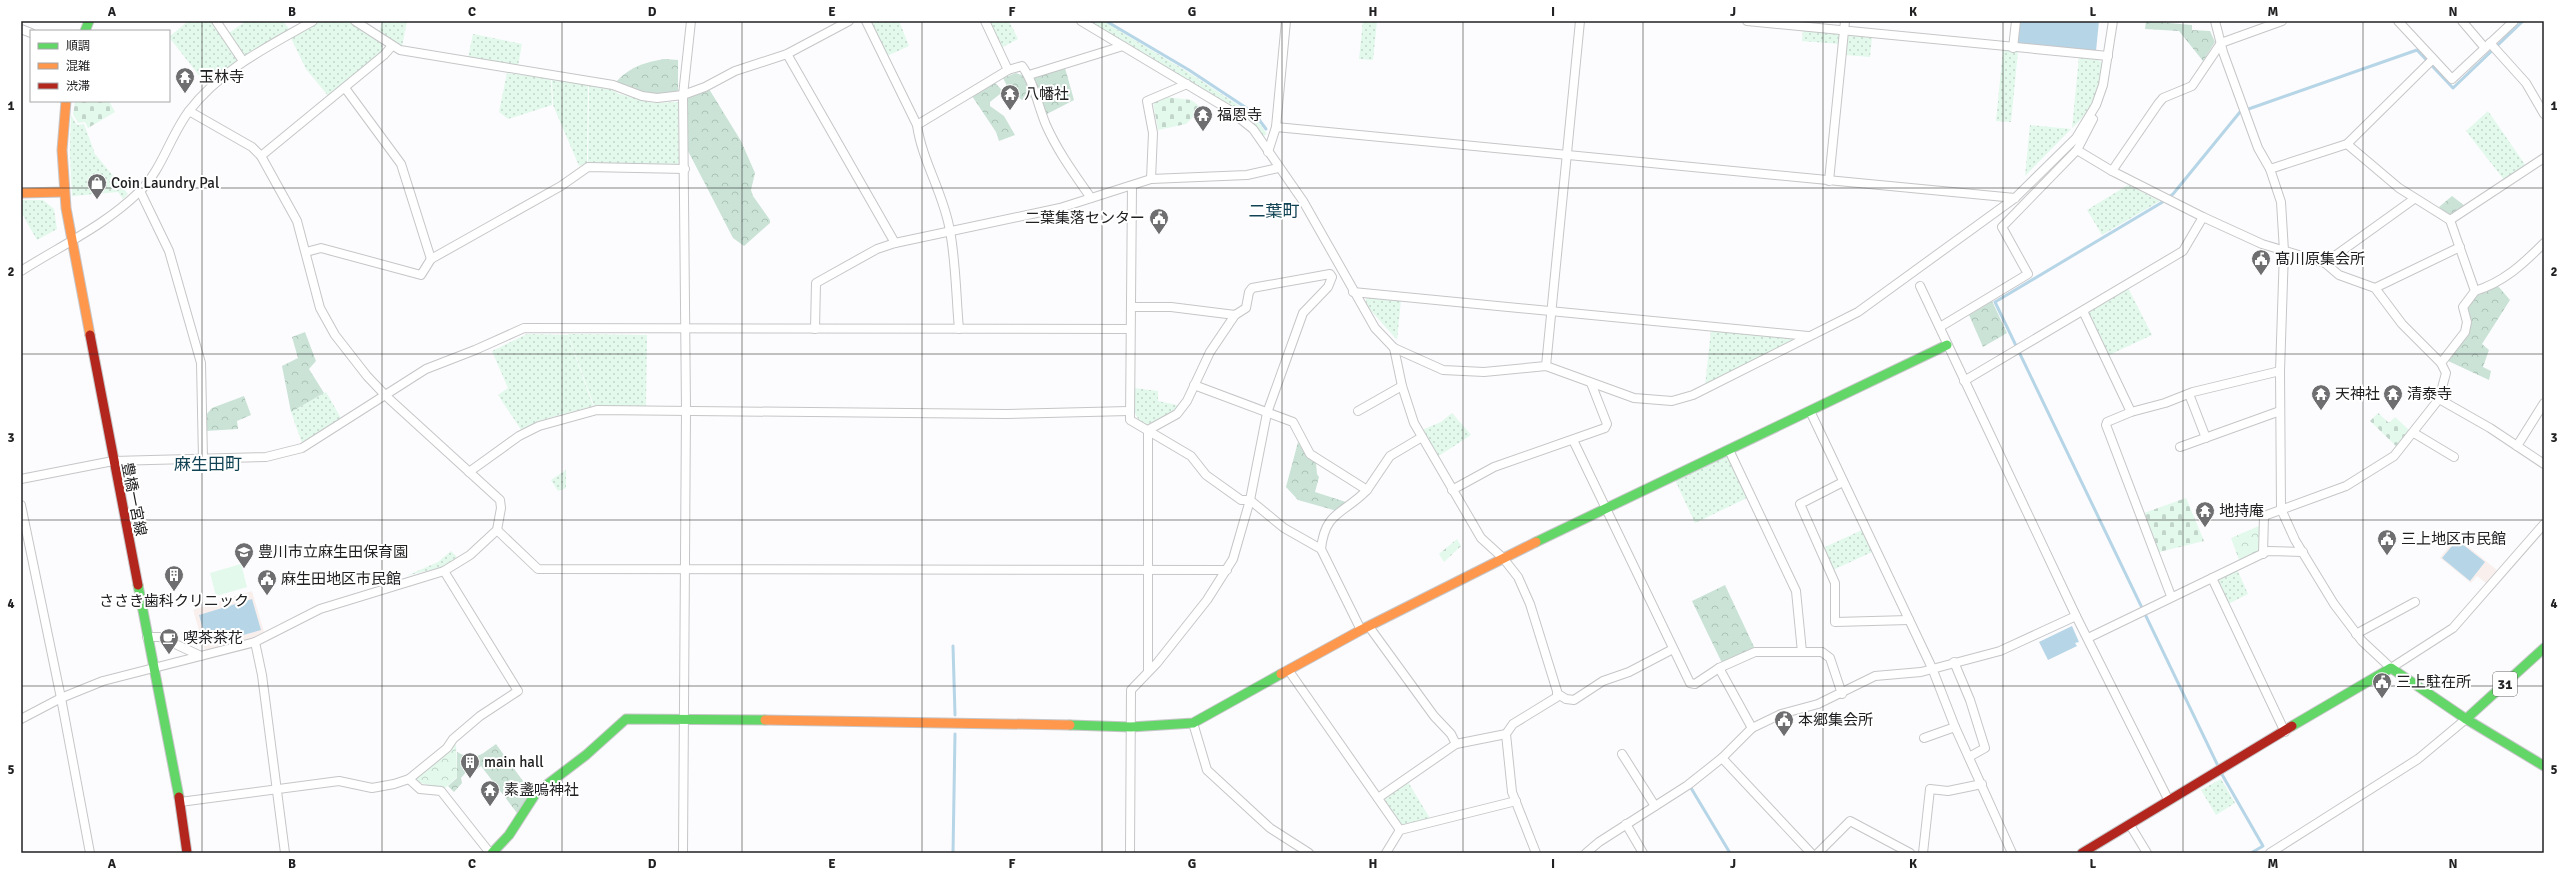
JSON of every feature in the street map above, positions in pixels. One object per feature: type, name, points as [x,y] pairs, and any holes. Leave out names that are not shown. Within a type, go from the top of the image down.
[{"type":"street","points":[[216,21],[243,61]]},
{"type":"street","points":[[21,271],[71,240],[96,228],[140,191],[160,163],[189,111],[243,61],[313,21]]},
{"type":"street","points":[[354,21],[400,50],[613,85],[642,96],[657,98],[683,95],[705,87],[735,71],[787,54],[849,21]]},
{"type":"street","points":[[683,853],[686,328],[683,95],[691,21]]},
{"type":"street","points":[[866,21],[917,125],[919,139],[938,186],[950,231],[959,329]]},
{"type":"street","points":[[985,21],[1008,70]]},
{"type":"street","points":[[1081,21],[1228,109],[1253,129],[1278,168],[1303,201],[1374,328],[1394,348],[1443,370],[1484,372],[1546,366],[1634,398],[1672,401],[1693,396],[1858,312],[2015,198],[2076,138],[2096,105]]},
{"type":"street","points":[[1268,152],[1276,127],[1286,21]]},
{"type":"street","points":[[1546,366],[1580,21]]},
{"type":"street","points":[[1747,21],[2013,48],[2108,56]]},
{"type":"street","points":[[1829,181],[1845,21]]},
{"type":"street","points":[[2013,48],[2016,21]]},
{"type":"street","points":[[1940,327],[2028,274],[2002,226],[2077,150],[2087,134],[2108,56],[2113,21]]},
{"type":"street","points":[[2215,21],[2258,148],[2270,168],[2281,202],[2284,251],[2280,371],[2281,509],[2295,540],[2334,604],[2356,634],[2391,668],[2466,719],[2543,762]]},
{"type":"street","points":[[2112,171],[2163,98],[2192,86],[2222,44],[2282,21]]},
{"type":"street","points":[[2398,21],[2452,79],[2514,21]]},
{"type":"street","points":[[2462,21],[2526,83],[2544,114]]},
{"type":"street","points":[[261,156],[345,88],[392,46]]},
{"type":"street","points":[[1029,75],[1123,46]]},
{"type":"street","points":[[787,54],[895,243]]},
{"type":"street","points":[[2270,168],[2347,144],[2433,59]]},
{"type":"street","points":[[917,125],[1008,70],[1022,66],[1029,75],[1046,125],[1060,152],[1091,198]]},
{"type":"street","points":[[1151,179],[1153,133],[1147,101],[1187,84]]},
{"type":"street","points":[[345,88],[400,164],[431,259]]},
{"type":"street","name":"豊橋一宮線","points":[[66,102],[62,130],[64,192],[71,240],[180,802],[187,853]]},
{"type":"street","points":[[21,719],[61,698],[103,681],[255,642],[320,609],[444,571],[470,555],[497,530],[501,508],[500,500],[386,396],[367,376],[335,335],[320,308],[312,283],[306,252],[297,221],[261,156],[252,147],[189,111]]},
{"type":"street","points":[[1276,127],[2015,198]]},
{"type":"street","points":[[2347,144],[2414,199],[2438,210],[2450,220],[2475,290]]},
{"type":"street","points":[[2077,150],[2112,171],[2202,217],[2262,244],[2325,263],[2339,275],[2375,288],[2402,324],[2441,364],[2446,373],[2446,379],[2439,399],[2414,433],[2394,456],[2346,486],[2264,516],[2263,554]]},
{"type":"street","points":[[2450,220],[2544,158]]},
{"type":"street","points":[[306,252],[321,248],[422,275],[431,259],[561,186],[588,167],[685,169]]},
{"type":"street","points":[[815,329],[816,283],[877,249],[895,243],[1060,208],[1151,179],[1247,175],[1278,168]]},
{"type":"street","points":[[1132,186],[1130,420],[1192,456],[1206,475],[1240,500],[1250,500],[1284,528],[1320,549]]},
{"type":"street","points":[[140,191],[169,251],[201,363],[204,459]]},
{"type":"street","points":[[21,193],[64,192]]},
{"type":"street","points":[[2325,263],[2414,199]]},
{"type":"street","points":[[1964,381],[2183,251],[2202,217]]},
{"type":"street","points":[[2441,364],[2464,332],[2467,322],[2463,307],[2475,290],[2500,281],[2520,267],[2544,243]]},
{"type":"street","points":[[2375,288],[2460,248]]},
{"type":"street","points":[[1130,853],[1131,690],[1207,600],[1226,570],[1238,546],[1250,500],[1267,413],[1303,313],[1328,287],[1332,277],[1330,274],[1252,288],[1249,292],[1246,308],[1235,315],[1210,352],[1187,401],[1177,414],[1148,430]]},
{"type":"street","points":[[1920,286],[2076,616],[2168,800]]},
{"type":"street","points":[[1353,292],[1809,336]]},
{"type":"street","points":[[1130,307],[1171,307],[1235,315]]},
{"type":"street","points":[[2083,311],[2131,412]]},
{"type":"street","points":[[21,479],[113,461],[266,457],[302,448],[439,362],[475,350],[524,328],[1130,329]]},
{"type":"street","points":[[409,778],[420,789],[441,791],[491,853],[509,835],[536,793],[586,755],[622,721],[955,722],[1131,727],[1192,723],[1289,671],[1360,630],[1370,628],[1503,558],[1948,345]]},
{"type":"street","points":[[1394,348],[1402,386],[1414,423],[1480,538],[1503,558],[1518,577],[1530,604],[1558,694],[1566,699],[1574,700],[1603,681],[1629,672],[1673,649]]},
{"type":"street","points":[[2171,596],[2106,425],[2107,422],[2131,412],[2165,403],[2189,394],[2280,371]]},
{"type":"street","points":[[1452,490],[1494,467],[1605,428],[1606,424],[1591,383]]},
{"type":"street","points":[[1194,385],[1292,422],[1310,454],[1367,490]]},
{"type":"street","points":[[1358,411],[1402,386]]},
{"type":"street","points":[[2189,394],[2206,438]]},
{"type":"street","points":[[2439,399],[2544,464]]},
{"type":"street","points":[[2517,446],[2544,403]]},
{"type":"street","points":[[470,472],[519,436],[539,426],[597,410],[998,414],[1129,411]]},
{"type":"street","points":[[2180,447],[2280,410]]},
{"type":"street","points":[[1810,411],[1932,668],[1955,727],[2012,853]]},
{"type":"street","points":[[1148,430],[1148,671]]},
{"type":"street","points":[[2414,433],[2454,457]]},
{"type":"street","points":[[1360,630],[1320,549],[1322,533],[1327,524],[1338,512],[1359,499],[1367,490],[1390,456],[1422,437]]},
{"type":"street","points":[[1573,440],[1690,682],[1695,684],[1719,668],[1755,652],[1826,653],[1834,667],[1842,694]]},
{"type":"street","points":[[1729,450],[1796,591],[1802,652]]},
{"type":"street","points":[[1843,482],[1800,504],[1835,583],[1835,622],[1909,620]]},
{"type":"street","points":[[21,505],[61,698],[90,853]]},
{"type":"street","points":[[2082,853],[2130,825],[2168,800],[2391,668],[2453,628],[2544,524]]},
{"type":"street","points":[[497,530],[538,569],[1226,570]]},
{"type":"street","points":[[2088,638],[2171,596],[2268,551],[2303,552]]},
{"type":"street","points":[[180,802],[339,781],[372,788],[409,778],[447,748],[453,739],[480,716],[518,691],[444,571]]},
{"type":"street","points":[[2212,578],[2285,732]]},
{"type":"street","points":[[2356,634],[2415,602]]},
{"type":"street","points":[[1586,853],[1722,758],[1752,728],[1781,714],[1818,704],[1842,694],[1875,676],[1921,672],[2000,651],[2076,616]]},
{"type":"street","points":[[1370,628],[1434,716],[1451,734],[1456,744]]},
{"type":"street","points":[[147,637],[160,637],[201,656]]},
{"type":"street","points":[[255,642],[262,675],[285,853]]},
{"type":"street","name":"31","points":[[2466,719],[2544,648]]},
{"type":"street","points":[[1954,662],[1970,700],[1985,748],[1969,757]]},
{"type":"street","points":[[1719,668],[1752,728]]},
{"type":"street","points":[[1289,671],[1400,830]]},
{"type":"street","points":[[1536,853],[1509,780],[1506,734],[1513,724],[1558,694]]},
{"type":"street","points":[[2270,853],[2418,759],[2466,719]]},
{"type":"street","points":[[1192,723],[1207,770],[1270,828],[1309,853]]},
{"type":"street","points":[[1924,738],[1955,727]]},
{"type":"street","points":[[1378,798],[1456,744],[1506,734]]},
{"type":"street","points":[[1622,754],[1655,806]]},
{"type":"street","points":[[1722,758],[1811,853]]},
{"type":"street","points":[[1923,853],[1930,789],[1948,791],[1982,784]]},
{"type":"street","points":[[1386,853],[1400,830],[1516,801]]},
{"type":"street","points":[[1818,853],[1850,821],[1910,853]]},
{"type":"street","points":[[1626,824],[1643,853]]},
{"type":"street","points":[[2130,825],[2147,853]]},
{"type":"shaded area","points":[[2456,537],[2497,570],[2486,583],[2477,576],[2471,583],[2440,558]]},
{"type":"shaded area","points":[[252,591],[264,632],[251,639],[205,651],[193,610]]},
{"type":"green space","points":[[188,21],[210,21],[238,60],[208,87],[170,38],[170,36]]},
{"type":"green space","points":[[246,21],[283,21],[290,30],[245,56],[229,33]]},
{"type":"green space","points":[[321,21],[348,21],[382,44],[383,51],[329,97],[306,69],[291,38]]},
{"type":"green space","points":[[382,21],[407,21],[402,47],[379,33]]},
{"type":"green space","points":[[871,21],[899,21],[909,46],[887,56]]},
{"type":"green space","points":[[989,21],[1009,21],[1018,39],[1001,48]]},
{"type":"green space","points":[[1087,21],[1103,21],[1188,72],[1253,115],[1267,134],[1262,137],[1254,126]]},
{"type":"green space","points":[[1363,21],[1377,21],[1373,60],[1359,59]]},
{"type":"green space","points":[[2146,21],[2192,25],[2192,30],[2210,31],[2215,42],[2203,61],[2179,31],[2145,29]]},
{"type":"green space","points":[[1803,30],[1841,34],[1840,44],[1802,41]]},
{"type":"green space","points":[[473,34],[522,44],[518,66],[468,58]]},
{"type":"green space","points":[[1847,34],[1872,37],[1870,57],[1845,55]]},
{"type":"green space","points":[[2003,50],[2018,51],[2011,122],[1996,121]]},
{"type":"green space","points":[[2079,57],[2097,59],[2103,64],[2094,99],[2085,114],[2072,128]]},
{"type":"green space","points":[[665,59],[678,60],[678,93],[643,94],[615,83],[620,77],[638,66]]},
{"type":"green space","points":[[1065,68],[1074,100],[1045,115],[1033,78]]},
{"type":"green space","points":[[507,73],[551,79],[552,105],[508,119],[499,112]]},
{"type":"green space","points":[[1016,73],[1027,77],[1032,97],[1022,100],[1009,90],[1003,78]]},
{"type":"green space","points":[[552,80],[588,85],[587,163],[579,166],[553,105]]},
{"type":"green space","points":[[995,83],[1001,89],[1000,94],[990,102],[990,106],[1004,116],[1015,135],[999,141],[996,132],[972,96]]},
{"type":"green space","points":[[589,85],[611,89],[619,94],[653,103],[678,102],[679,165],[588,163]]},
{"type":"green space","points":[[709,89],[741,141],[755,173],[751,190],[753,196],[770,220],[770,223],[744,246],[733,238],[687,149],[686,101],[688,96]]},
{"type":"green space","points":[[1167,97],[1191,100],[1202,108],[1186,124],[1158,130],[1153,102]]},
{"type":"green space","points":[[75,102],[110,102],[115,112],[88,128],[85,122],[78,123],[73,114]]},
{"type":"green space","points":[[2488,111],[2526,166],[2505,181],[2466,131]]},
{"type":"green space","points":[[71,115],[77,125],[84,124],[95,154],[128,194],[123,199],[118,192],[72,196],[70,153]]},
{"type":"green space","points":[[2030,125],[2071,129],[2025,176]]},
{"type":"green space","points":[[2128,185],[2160,201],[2102,235],[2087,210]]},
{"type":"green space","points":[[2452,196],[2465,206],[2450,217],[2439,207]]},
{"type":"green space","points":[[21,200],[43,200],[54,209],[57,229],[37,240],[21,212]]},
{"type":"green space","points":[[2498,286],[2510,300],[2482,344],[2489,350],[2483,367],[2491,371],[2489,380],[2446,360],[2470,324],[2467,308],[2476,296]]},
{"type":"green space","points":[[2128,288],[2152,335],[2109,355],[2088,311]]},
{"type":"green space","points":[[1366,296],[1401,300],[1397,340],[1366,305]]},
{"type":"green space","points":[[1992,301],[2007,333],[1983,347],[1969,315]]},
{"type":"green space","points":[[1711,330],[1797,339],[1705,386]]},
{"type":"green space","points":[[305,332],[316,361],[309,369],[324,393],[291,412],[282,366],[298,358],[292,337]]},
{"type":"green space","points":[[527,334],[568,335],[593,406],[538,421],[522,431],[498,395],[508,388],[492,351]]},
{"type":"green space","points":[[568,334],[647,335],[646,406],[594,406]]},
{"type":"green space","points":[[1134,388],[1158,391],[1158,401],[1181,406],[1177,410],[1146,425],[1135,414]]},
{"type":"green space","points":[[326,392],[342,420],[302,443],[291,412]]},
{"type":"green space","points":[[244,396],[251,415],[237,421],[238,429],[206,431],[205,416],[212,408]]},
{"type":"green space","points":[[1452,413],[1471,435],[1437,457],[1422,430],[1441,422]]},
{"type":"green space","points":[[2378,413],[2389,423],[2395,417],[2409,430],[2396,446],[2370,421]]},
{"type":"green space","points":[[1298,442],[1308,457],[1316,463],[1317,474],[1319,477],[1315,492],[1349,503],[1337,511],[1298,500],[1286,487]]},
{"type":"green space","points":[[1729,455],[1749,497],[1695,523],[1675,480]]},
{"type":"green space","points":[[566,470],[566,488],[558,491],[551,480]]},
{"type":"green space","points":[[2186,498],[2204,541],[2159,552],[2144,513]]},
{"type":"green space","points":[[2261,525],[2261,550],[2239,560],[2231,538]]},
{"type":"green space","points":[[1862,530],[1872,552],[1833,570],[1823,548]]},
{"type":"green space","points":[[1457,539],[1461,546],[1444,562],[1439,554]]},
{"type":"green space","points":[[451,551],[457,557],[442,567],[406,576],[438,562]]},
{"type":"green space","points":[[241,564],[247,587],[216,596],[210,573]]},
{"type":"green space","points":[[2237,569],[2248,594],[2228,604],[2218,581],[2219,577]]},
{"type":"green space","points":[[1725,585],[1755,649],[1722,663],[1692,601]]},
{"type":"green space","points":[[454,743],[456,745],[457,777],[443,790],[413,779]]},
{"type":"green space","points":[[496,744],[531,792],[517,813],[481,766],[473,772],[468,770],[461,778],[462,783],[454,792],[448,786],[457,778],[457,752],[469,757],[478,756]]},
{"type":"green space","points":[[2221,779],[2235,803],[2216,815],[2201,790]]},
{"type":"green space","points":[[1408,782],[1431,820],[1403,826],[1385,802],[1385,798]]},
{"type":"water","points":[[2020,21],[2099,21],[2096,51],[2017,43]]},
{"type":"water","points":[[2457,540],[2485,562],[2470,581],[2442,558]]},
{"type":"water","points":[[252,599],[261,630],[221,641],[218,629],[204,633],[199,615]]},
{"type":"water","points":[[2072,626],[2079,642],[2075,643],[2077,646],[2048,660],[2039,642]]},
{"type":"waterway","points":[[1106,21],[1189,70],[1254,113],[1266,129]]},
{"type":"waterway","points":[[2218,766],[1995,302],[2161,203],[2173,194],[2240,112],[2417,50],[2453,88],[2523,21]]},
{"type":"waterway","points":[[953,646],[955,715]]},
{"type":"waterway","points":[[953,853],[955,734]]},
{"type":"waterway","points":[[2220,771],[2263,846],[2251,853]]},
{"type":"waterway","points":[[1691,788],[1730,853]]},
{"type":"traffic: fast","points":[[85,30],[89,21]]},
{"type":"traffic: fast","points":[[1536,542],[1947,345]]},
{"type":"traffic: fast","points":[[138,585],[179,797]]},
{"type":"traffic: fast","points":[[2544,648],[2466,719],[2544,766]]},
{"type":"traffic: fast","points":[[2292,726],[2391,668],[2466,719]]},
{"type":"traffic: fast","points":[[1070,725],[1131,727],[1193,723],[1281,674]]},
{"type":"traffic: fast","points":[[492,853],[509,835],[536,793],[586,755],[626,719],[765,720]]},
{"type":"traffic: slow","points":[[66,102],[62,150],[66,208],[90,335]]},
{"type":"traffic: slow","points":[[21,193],[64,192]]},
{"type":"traffic: slow","points":[[1281,674],[1361,630],[1536,542]]},
{"type":"traffic: slow","points":[[765,720],[1070,725]]},
{"type":"traffic: jam","points":[[90,335],[138,585]]},
{"type":"traffic: jam","points":[[2082,853],[2292,726]]},
{"type":"traffic: jam","points":[[179,797],[187,853]]},
{"type":"place","name":"玉林寺","points":[[185,94]]},
{"type":"place","name":"八幡社","points":[[1010,111]]},
{"type":"place","name":"福恩寺","points":[[1203,132]]},
{"type":"place","name":"Coin Laundry Pal","points":[[97,200]]},
{"type":"place","name":"二葉集落センター","points":[[1159,235]]},
{"type":"place","name":"髙川原集会所","points":[[2261,276]]},
{"type":"place","name":"天神社","points":[[2321,411]]},
{"type":"place","name":"清泰寺","points":[[2393,411]]},
{"type":"place","name":"地持庵","points":[[2205,528]]},
{"type":"place","name":"三上地区市民館","points":[[2387,556]]},
{"type":"place","name":"豊川市立麻生田保育園","points":[[244,569]]},
{"type":"place","name":"ささき歯科クリニック","points":[[174,592]]},
{"type":"place","name":"麻生田地区市民館","points":[[267,596]]},
{"type":"place","name":"喫茶茶花","points":[[169,655]]},
{"type":"place","name":"三上駐在所","points":[[2382,699]]},
{"type":"place","name":"本郷集会所","points":[[1784,737]]},
{"type":"place","name":"main hall","points":[[470,779]]},
{"type":"place","name":"素盞嗚神社","points":[[490,807]]},
{"type":"district","name":"二葉町","points":[[1274,211]]},
{"type":"district","name":"麻生田町","points":[[208,464]]}]
